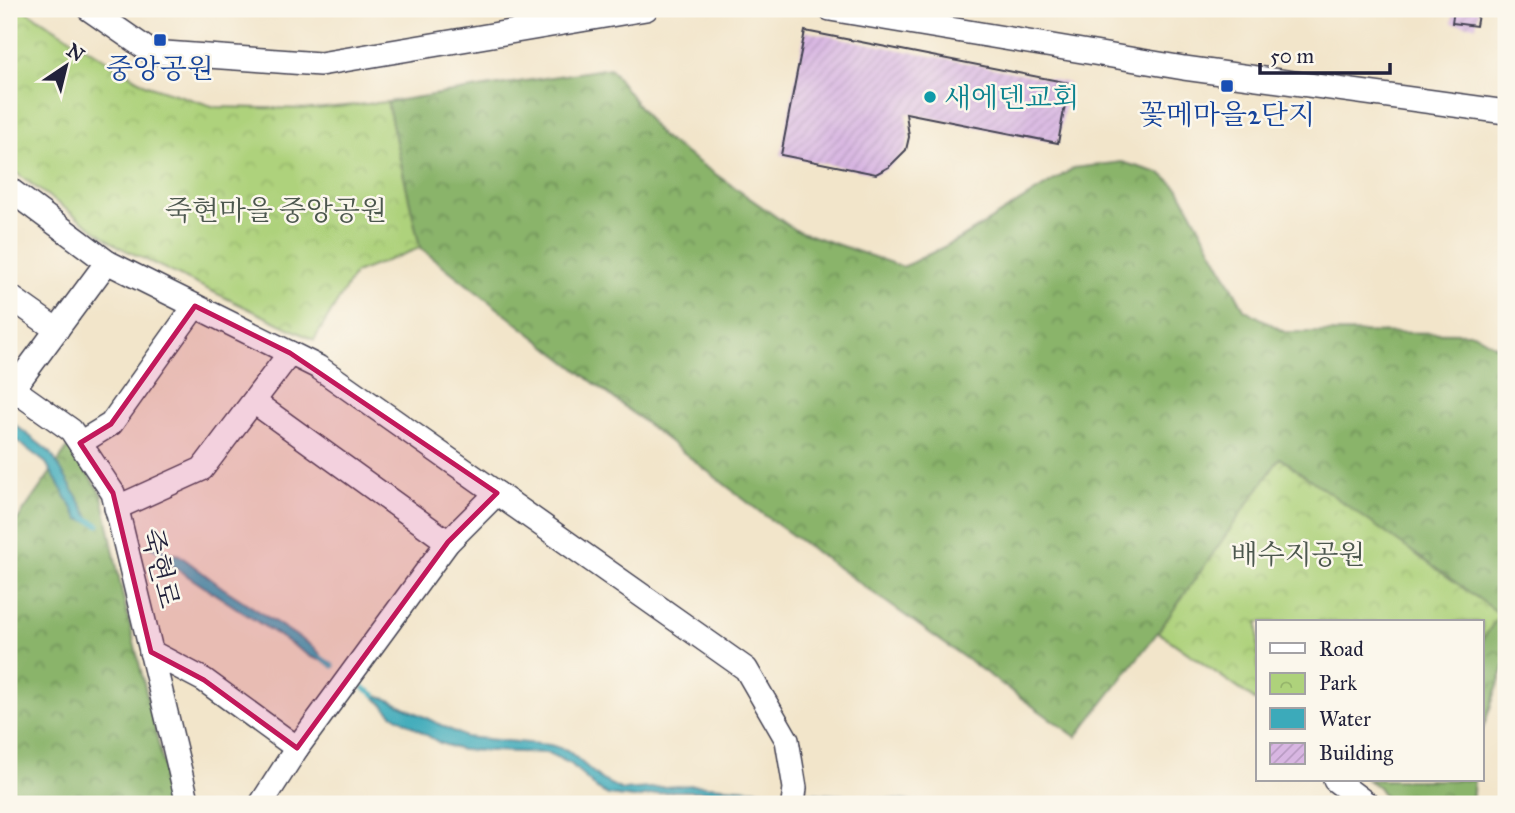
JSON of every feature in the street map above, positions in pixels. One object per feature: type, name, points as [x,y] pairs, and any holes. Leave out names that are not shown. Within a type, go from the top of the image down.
[{"type":"street","points":[[89,9],[150,52],[320,64],[646,9]]},
{"type":"street","points":[[830,9],[1184,68],[1506,112]]},
{"type":"street","points":[[9,191],[107,262],[318,367],[746,669],[787,740],[794,798]]},
{"type":"street","points":[[11,388],[107,262]]},
{"type":"street","points":[[9,296],[57,330]]},
{"type":"street","points":[[79,443],[111,424],[195,306]]},
{"type":"street","points":[[116,508],[202,469],[290,353]]},
{"type":"street","name":"죽현로","points":[[11,388],[71,430],[113,493],[188,804]]},
{"type":"street","points":[[254,402],[447,542]]},
{"type":"street","points":[[261,804],[297,748],[447,542],[497,494]]},
{"type":"street","points":[[152,652],[204,680],[297,748]]},
{"type":"street","points":[[1338,782],[1367,804]]},
{"type":"highlighted area","points":[[195,306],[290,353],[497,493],[448,542],[297,748],[204,680],[151,652],[113,493],[80,443],[111,424]]},
{"type":"green space","name":"죽현마을 중앙공원","points":[[9,9],[23,9],[147,85],[215,107],[314,109],[387,102],[420,248],[355,273],[314,340],[119,247],[9,168]]},
{"type":"green space","points":[[610,68],[661,136],[795,230],[903,267],[958,240],[1074,168],[1122,162],[1162,174],[1179,189],[1244,309],[1285,332],[1473,333],[1506,352],[1506,662],[1484,725],[1484,620],[1256,620],[1256,701],[1158,632],[1076,737],[764,515],[420,248],[387,102]]},
{"type":"green space","points":[[69,446],[102,495],[122,592],[173,804],[9,804],[9,532]]},
{"type":"green space","name":"배수지공원","points":[[1280,458],[1500,614],[1484,637],[1484,620],[1256,620],[1256,701],[1158,632]]},
{"type":"green space","points":[[1371,782],[1474,782],[1472,804],[1390,804],[1378,787]]},
{"type":"water","points":[[9,420],[51,453],[92,522],[79,519],[46,463],[9,435]]},
{"type":"water","points":[[161,551],[179,555],[223,588],[315,648],[326,662],[311,657],[171,565]]},
{"type":"water","points":[[371,693],[465,737],[550,745],[567,750],[602,780],[622,790],[693,785],[934,804],[862,804],[701,791],[673,791],[634,798],[608,795],[597,789],[571,764],[548,753],[461,750],[440,743],[392,714]]},
{"type":"building","points":[[1454,9],[1479,9],[1476,26],[1452,23]]},
{"type":"building","name":"새에덴교회","points":[[805,31],[1069,83],[1058,143],[906,113],[909,137],[906,150],[889,167],[876,174],[781,155]]},
{"type":"waterway","points":[[86,518],[99,525]]},
{"type":"waterway","points":[[152,546],[165,553]]},
{"type":"waterway","points":[[321,658],[333,666]]},
{"type":"waterway","points":[[364,688],[375,695]]},
{"type":"place","name":"중앙공원","points":[[160,40]]},
{"type":"place","name":"꽃메마을2단지","points":[[1227,86]]},
{"type":"place","name":"새에덴교회","points":[[930,97]]}]
